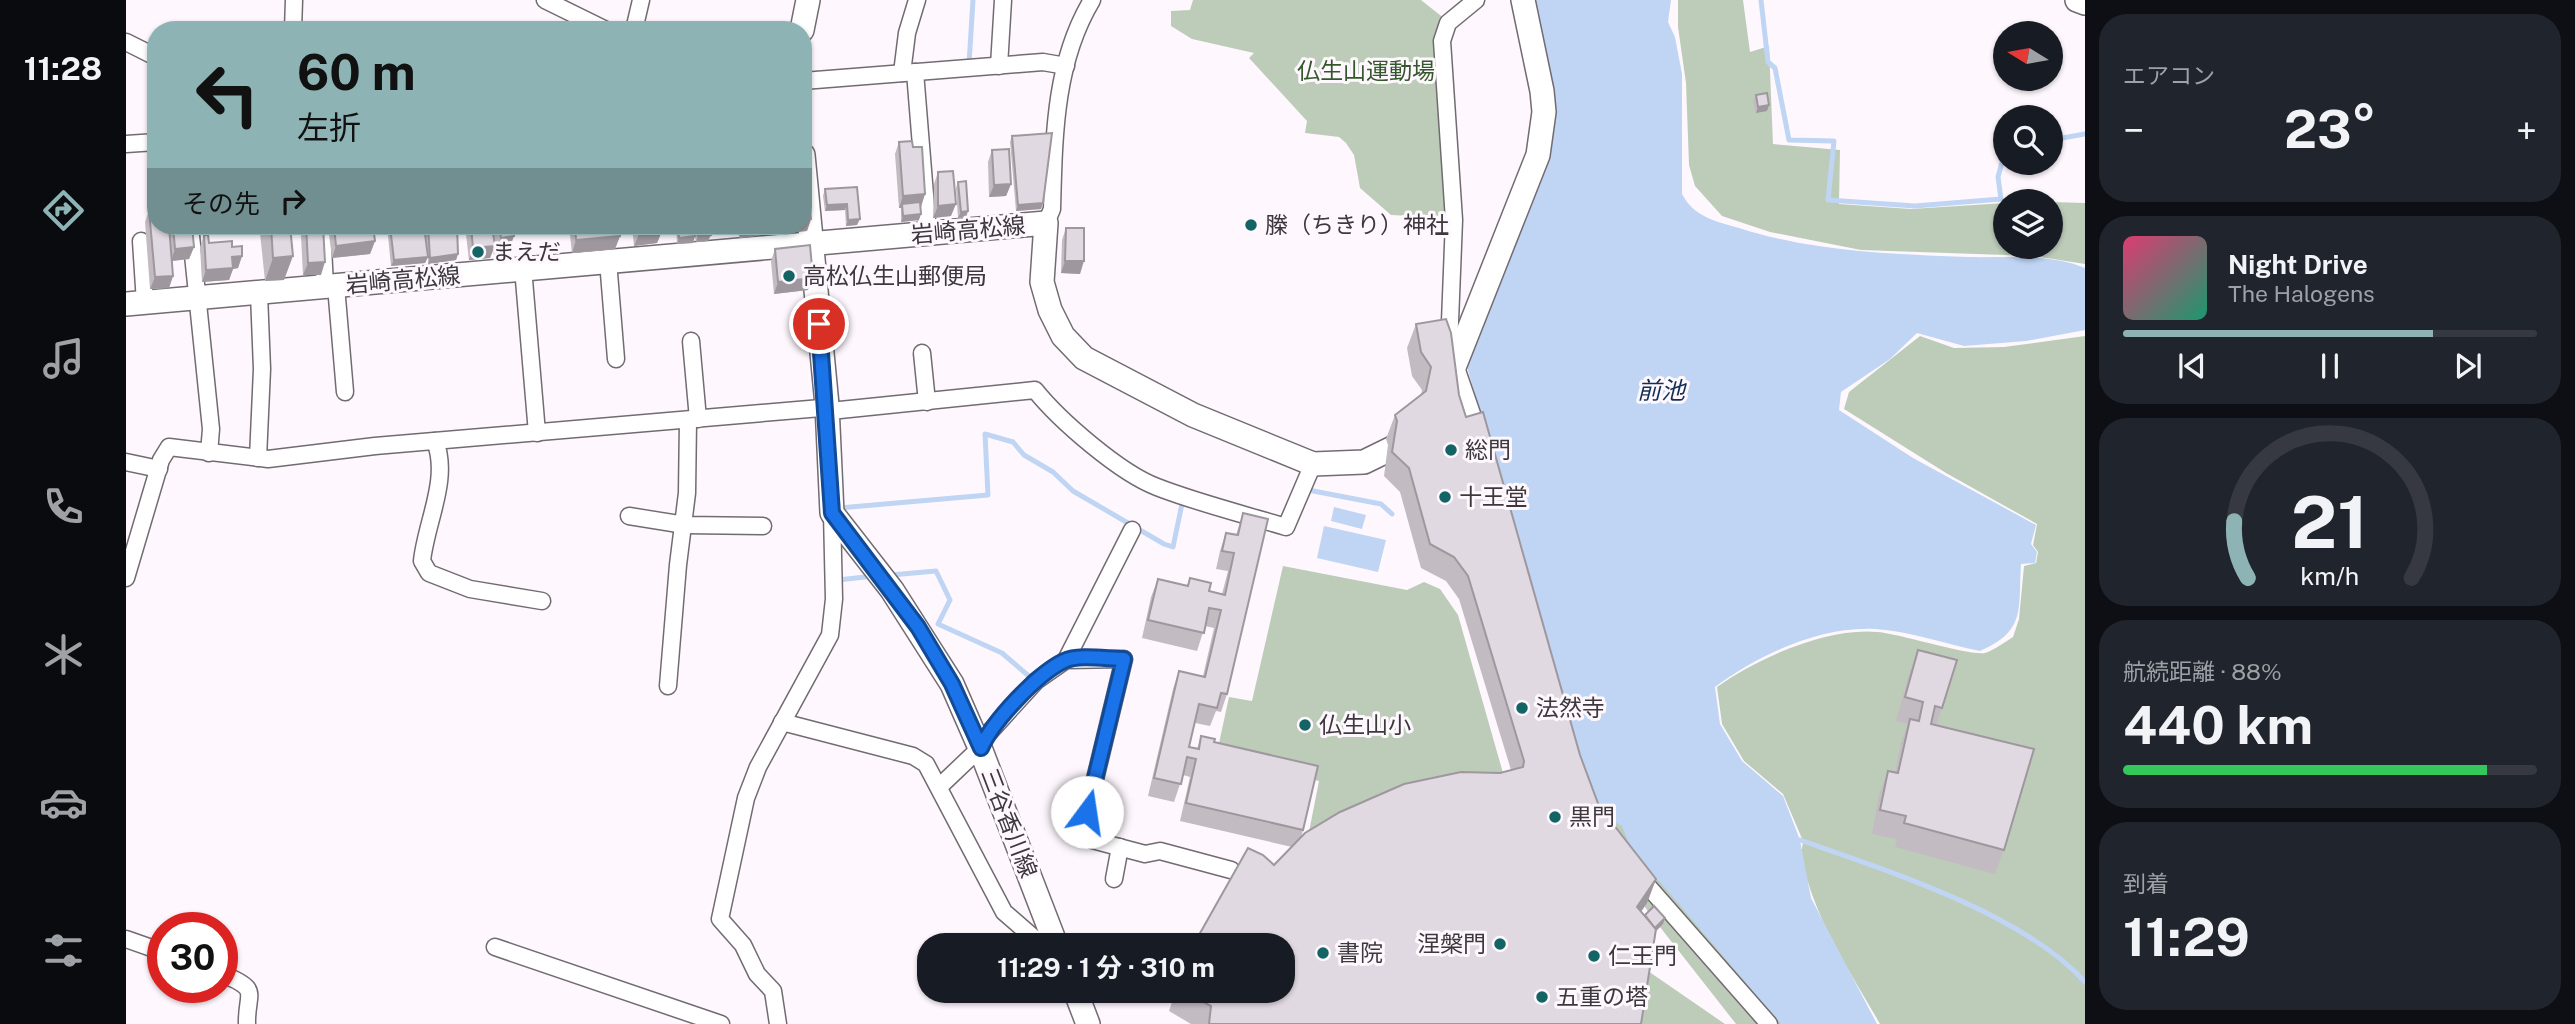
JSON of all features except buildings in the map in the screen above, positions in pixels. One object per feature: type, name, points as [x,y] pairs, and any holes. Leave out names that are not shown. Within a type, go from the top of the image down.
[{"type":"main road","points":[[804,21],[808,0]]},
{"type":"main road","name":"岩崎高松線","points":[[136,304],[1046,223],[1042,282],[1050,310],[1063,336],[1084,358],[1193,415],[1313,464],[1348,464],[1382,456],[1426,430],[1435,417],[1455,360],[1538,155],[1542,132],[1542,91],[1523,0]]},
{"type":"main road","points":[[2077,0],[2085,3]]},
{"type":"main road","points":[[811,235],[832,513]]},
{"type":"main road","name":"三谷香川線","points":[[832,513],[918,627],[952,684],[981,748],[1051,933]]},
{"type":"main road","points":[[1080,1003],[1087,1024]]},
{"type":"street","points":[[293,0],[293,21]]},
{"type":"street","points":[[545,0],[588,21]]},
{"type":"street","points":[[636,21],[642,0]]},
{"type":"street","points":[[916,0],[907,33],[908,73],[928,232]]},
{"type":"street","points":[[999,66],[1003,0]]},
{"type":"street","points":[[1046,223],[1052,209],[1057,107],[1076,30],[1092,0]]},
{"type":"street","points":[[1476,0],[1448,23],[1441,41],[1454,220],[1449,347],[1485,453]]},
{"type":"street","points":[[126,42],[147,52]]},
{"type":"street","points":[[812,80],[1043,62],[1066,66]]},
{"type":"street","points":[[126,144],[147,143]]},
{"type":"street","points":[[191,235],[211,429],[209,453]]},
{"type":"street","points":[[323,235],[345,392]]},
{"type":"street","points":[[136,304],[141,241]]},
{"type":"street","points":[[608,261],[616,359]]},
{"type":"street","points":[[523,268],[537,433]]},
{"type":"street","points":[[258,458],[262,369],[259,294]]},
{"type":"street","points":[[668,687],[693,419],[691,341]]},
{"type":"street","points":[[922,353],[927,402]]},
{"type":"street","points":[[126,578],[165,450],[169,447],[258,458],[693,419],[927,402],[1035,390],[1064,420],[1137,477],[1158,487],[1286,527],[1313,464]]},
{"type":"street","points":[[435,441],[440,454],[439,481],[422,561],[429,573],[470,589],[542,601]]},
{"type":"street","points":[[126,462],[159,469]]},
{"type":"street","points":[[778,1024],[773,991],[757,974],[743,944],[720,919],[746,798],[758,766],[830,635],[834,599],[832,513]]},
{"type":"street","points":[[629,516],[685,525],[763,526]]},
{"type":"street","points":[[939,787],[981,748],[986,736],[1036,681],[1066,660],[1132,530]]},
{"type":"street","points":[[1066,660],[1124,659],[1081,837],[1145,854],[1160,851],[1231,870]]},
{"type":"street","points":[[782,722],[913,755],[926,764],[1004,912],[1028,933]]},
{"type":"street","points":[[1114,879],[1120,847]]},
{"type":"street","points":[[1630,866],[1769,1024]]},
{"type":"street","points":[[126,939],[147,946]]},
{"type":"street","points":[[495,947],[721,1024]]},
{"type":"street","points":[[238,982],[247,987],[252,995],[247,1024]]},
{"type":"green space","name":"仏生山運動場","points":[[1193,0],[1421,0],[1445,19],[1436,37],[1435,52],[1448,218],[1391,215],[1360,188],[1354,155],[1346,143],[1339,137],[1305,133],[1307,121],[1249,58],[1254,53],[1192,39],[1171,26],[1171,11],[1190,10]]},
{"type":"green space","points":[[1678,0],[1743,0],[1750,52],[1769,46],[1773,144],[1840,150],[1839,204],[1911,209],[1993,204],[1993,255],[1861,250],[1770,232],[1722,216],[1695,186],[1689,165],[1686,83],[1678,27]]},
{"type":"green space","points":[[2063,202],[2085,203],[2085,264],[2053,259],[2063,259]]},
{"type":"green space","points":[[1920,336],[1954,348],[2004,347],[2085,336],[2085,1024],[1880,1024],[1831,937],[1808,882],[1771,889],[1788,1024],[1736,1024],[1649,913],[1593,826],[1645,774],[1679,867],[1802,849],[1803,841],[1783,794],[1744,761],[1722,724],[1717,687],[1752,665],[1794,647],[1837,634],[1878,632],[1977,653],[1988,652],[2013,637],[2019,619],[2024,566],[2036,563],[2038,552],[2033,545],[2037,524],[1946,473],[1844,409],[1849,392]]},
{"type":"green space","points":[[1283,566],[1407,590],[1424,582],[1440,589],[1458,615],[1507,787],[1307,842],[1319,781],[1216,757],[1229,697],[1252,701]]},
{"type":"green space","points":[[1648,971],[1725,1024],[1640,1024]]},
{"type":"water","name":"前池","points":[[1530,0],[1671,0],[1668,22],[1675,37],[1682,74],[1682,194],[1699,213],[1722,223],[1767,236],[1824,247],[1910,255],[2050,259],[2085,268],[2085,330],[2026,341],[1964,346],[1917,333],[1890,359],[1841,392],[1839,410],[1913,458],[2036,525],[2031,544],[2037,552],[2035,563],[2021,564],[2017,616],[2006,635],[1980,651],[1888,630],[1854,629],[1833,632],[1770,654],[1715,687],[1720,724],[1742,761],[1783,796],[1800,840],[1811,898],[1877,1024],[1781,1024],[1660,882],[1635,859],[1622,826],[1595,812],[1463,353],[1545,153]]},
{"type":"water","points":[[1334,507],[1366,515],[1362,529],[1331,521]]},
{"type":"water","points":[[1324,526],[1386,540],[1378,572],[1317,558]]},
{"type":"waterway","points":[[969,64],[973,0]]},
{"type":"waterway","points":[[1761,0],[1768,62],[1775,68],[1789,140],[1834,141],[1828,200],[1915,206],[2001,199],[1999,175]]},
{"type":"waterway","points":[[2063,138],[2085,134]]},
{"type":"waterway","points":[[839,508],[988,495],[985,434],[1013,442],[1024,455],[1053,472],[1073,491],[1173,547],[1183,499]]},
{"type":"waterway","points":[[1307,492],[1308,490],[1381,504],[1392,514]]},
{"type":"waterway","points":[[891,575],[936,571],[950,600],[938,624],[1002,653],[1031,678]]},
{"type":"waterway","points":[[838,576],[838,580],[874,576]]},
{"type":"waterway","points":[[1800,840],[1912,880],[1991,915],[2027,935],[2059,958],[2085,982]]},
{"type":"place","name":"榺（ちきり）神社","points":[[1251,225]]},
{"type":"place","name":"まえだ","points":[[478,252]]},
{"type":"place","name":"高松仏生山郵便局","points":[[789,276]]},
{"type":"place","name":"総門","points":[[1451,450]]},
{"type":"place","name":"十王堂","points":[[1445,497]]},
{"type":"place","name":"法然寺","points":[[1522,708]]},
{"type":"place","name":"仏生山小","points":[[1305,725]]},
{"type":"place","name":"黒門","points":[[1555,817]]},
{"type":"place","name":"涅槃門","points":[[1500,944]]},
{"type":"place","name":"書院","points":[[1323,953]]},
{"type":"place","name":"仁王門","points":[[1594,956]]},
{"type":"place","name":"五重の塔","points":[[1542,997]]},
{"type":"route","points":[[819,324],[827,405],[825,414],[832,513],[918,627],[952,684],[981,748],[986,736],[1036,681],[1066,660],[1124,659],[1087,812]]}]
